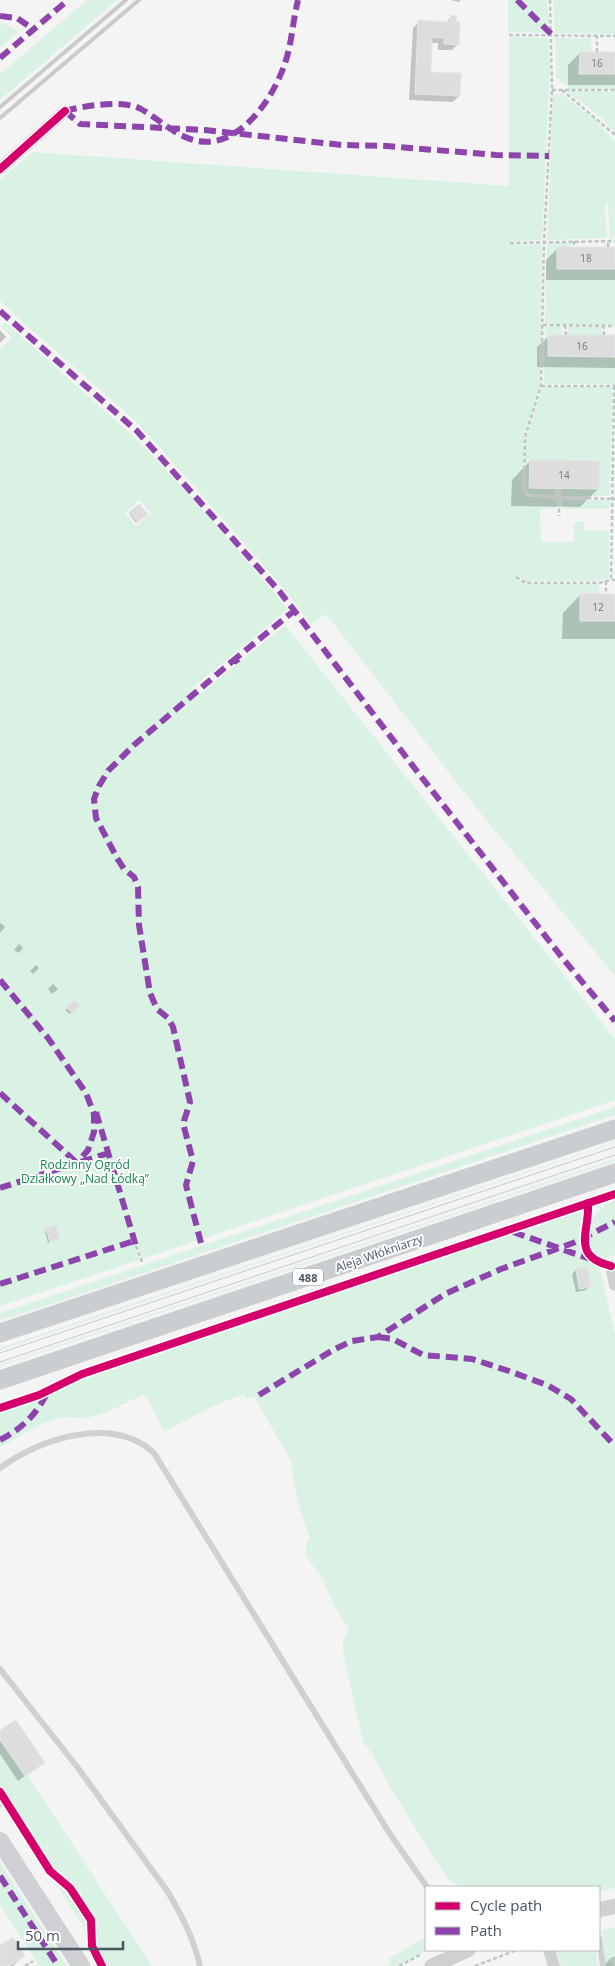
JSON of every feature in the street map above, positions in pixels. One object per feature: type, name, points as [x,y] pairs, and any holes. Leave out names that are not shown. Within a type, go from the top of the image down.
[{"type":"main road","points":[[0,1333],[615,1129]]},
{"type":"main road","name":"Aleja Włókniarzy","points":[[0,1380],[615,1174]]},
{"type":"main road","points":[[0,1841],[80,1966]]},
{"type":"street","points":[[0,169],[66,111]]},
{"type":"street","points":[[611,1266],[615,1285]]},
{"type":"street","points":[[600,1910],[615,1906]]},
{"type":"street","points":[[429,1959],[464,1951]]},
{"type":"street","points":[[549,1951],[554,1966]]},
{"type":"lane","points":[[0,1468],[13,1458],[35,1447],[66,1436],[85,1434],[131,1438],[144,1443],[154,1453],[390,1834],[426,1886]]},
{"type":"lane","points":[[1,1674],[78,1768],[168,1892],[191,1935],[200,1966]]},
{"type":"lane","points":[[600,1945],[603,1966]]},
{"type":"path","points":[[550,0],[552,90],[544,241],[542,386],[525,437],[524,488],[528,496],[614,498]]},
{"type":"path","points":[[508,35],[615,36]]},
{"type":"path","points":[[597,36],[597,52]]},
{"type":"path","points":[[552,90],[615,90]]},
{"type":"path","points":[[562,90],[615,135]]},
{"type":"path","points":[[574,241],[574,247]]},
{"type":"path","points":[[608,241],[608,247]]},
{"type":"path","points":[[510,243],[615,241]]},
{"type":"path","points":[[542,325],[615,326]]},
{"type":"path","points":[[565,325],[566,335]]},
{"type":"path","points":[[604,325],[604,336]]},
{"type":"path","points":[[516,577],[526,583],[599,583],[613,580],[614,386],[542,386]]},
{"type":"path","points":[[559,489],[560,516]]},
{"type":"path","points":[[545,578],[545,583]]},
{"type":"path","points":[[606,581],[606,593]]},
{"type":"path","points":[[136,1246],[142,1262]]},
{"type":"path","points":[[2,1804],[10,1808]]},
{"type":"path","points":[[475,1966],[514,1951]]},
{"type":"path","points":[[399,1966],[429,1959]]},
{"type":"path","points":[[25,1966],[33,1961]]},
{"type":"green space","points":[[87,0],[117,0],[0,100],[0,74]]},
{"type":"green space","points":[[508,0],[547,0],[550,33],[508,32]]},
{"type":"green space","points":[[553,0],[615,0],[615,34],[555,33]]},
{"type":"green space","points":[[0,22],[19,31],[0,48]]},
{"type":"green space","points":[[509,37],[548,38],[550,63],[542,240],[510,241],[510,245],[542,244],[540,388],[524,436],[522,488],[527,497],[549,498],[557,501],[557,508],[540,509],[541,542],[574,542],[574,525],[576,522],[584,521],[584,530],[609,531],[609,578],[600,579],[599,581],[546,581],[545,578],[544,581],[527,582],[517,575],[516,579],[528,585],[599,584],[599,593],[580,593],[580,621],[615,621],[615,976],[478,810],[326,614],[311,624],[281,585],[139,424],[0,301],[0,180],[33,152],[509,186]]},
{"type":"green space","points":[[555,38],[591,38],[592,52],[580,52],[579,74],[615,74],[615,89],[568,89],[568,85],[556,77]]},
{"type":"green space","points":[[567,91],[615,92],[615,133],[602,118]]},
{"type":"green space","points":[[562,94],[596,121],[615,142],[615,238],[610,239],[608,204],[605,204],[607,238],[547,240],[553,95]]},
{"type":"green space","points":[[547,243],[571,243],[571,247],[557,247],[557,269],[615,269],[615,325],[545,324]]},
{"type":"green space","name":"Rodzinny Ogród Działkowy „Nad Łódką”","points":[[6,323],[145,447],[210,518],[288,609],[191,689],[200,694],[285,625],[615,1039],[615,1100],[142,1259],[138,1246],[135,1247],[139,1260],[0,1306],[0,349],[12,338],[1,326]],"holes":[[[139,500],[151,513],[136,526],[125,513]]]},
{"type":"green space","points":[[545,326],[562,327],[562,335],[548,335],[548,356],[615,357],[615,384],[544,384]]},
{"type":"green space","points":[[568,327],[601,327],[601,335],[568,335]]},
{"type":"green space","points":[[543,387],[612,387],[610,496],[562,496],[561,489],[599,489],[599,461],[530,460],[529,488],[555,489],[555,495],[529,494],[525,488],[526,438]]},
{"type":"green space","points":[[562,500],[610,500],[610,509],[562,509]]},
{"type":"green space","points":[[615,1107],[615,1115],[0,1320],[0,1313]]},
{"type":"green space","points":[[615,1143],[0,1350],[0,1348]]},
{"type":"green space","points":[[615,1159],[615,1161],[0,1366],[0,1365]]},
{"type":"green space","points":[[615,1200],[615,1255],[598,1259],[591,1252],[587,1243],[589,1226],[599,1210]]},
{"type":"green space","points":[[579,1212],[586,1219],[581,1234],[581,1242],[587,1255],[600,1268],[615,1335],[615,1888],[600,1892],[600,1886],[459,1886],[450,1880],[439,1866],[393,1792],[371,1752],[363,1742],[343,1653],[343,1641],[349,1629],[333,1604],[324,1581],[306,1556],[306,1545],[310,1538],[298,1504],[291,1461],[255,1398],[246,1399],[244,1394],[211,1407],[163,1432],[148,1398],[142,1395],[110,1411],[88,1418],[65,1417],[41,1424],[0,1447],[0,1410],[53,1392],[78,1381]]},
{"type":"green space","points":[[0,1733],[152,1966],[105,1966],[94,1948],[95,1927],[93,1919],[73,1888],[51,1868],[0,1788]]},
{"type":"green space","points":[[0,1863],[67,1966],[39,1966],[0,1905]]},
{"type":"green space","points":[[49,1873],[69,1890],[89,1922],[90,1951],[86,1942],[84,1927]]},
{"type":"green space","points":[[615,1927],[615,1955],[611,1956],[614,1966],[606,1966],[602,1930]]},
{"type":"green space","points":[[425,1938],[425,1951],[396,1966],[387,1966],[391,1964],[389,1958]]},
{"type":"green space","points":[[557,1951],[596,1951],[598,1966],[561,1966]]},
{"type":"building","points":[[450,15],[457,16],[456,22],[460,22],[459,45],[444,44],[444,38],[432,37],[431,72],[461,73],[460,96],[415,94],[418,20],[450,22]]},
{"type":"building","points":[[580,52],[615,52],[615,74],[579,74]]},
{"type":"building","points":[[557,247],[615,247],[615,269],[557,269]]},
{"type":"building","points":[[548,335],[615,335],[615,357],[548,356]]},
{"type":"building","points":[[530,460],[600,461],[599,489],[529,488]]},
{"type":"building","points":[[139,504],[148,514],[138,522],[129,512]]},
{"type":"building","points":[[580,593],[615,594],[615,621],[580,621]]},
{"type":"building","points":[[74,1000],[80,1006],[72,1013],[66,1007]]},
{"type":"building","points":[[56,1225],[60,1239],[50,1242],[46,1228]]},
{"type":"building","points":[[587,1267],[591,1287],[579,1289],[576,1269]]},
{"type":"building","points":[[16,1720],[45,1763],[25,1776],[0,1740],[0,1730]]},
{"type":"building","points":[[13,1937],[25,1956],[9,1966],[0,1966],[0,1945]]},
{"type":"tram line","points":[[0,1353],[615,1147]]},
{"type":"tram line","points":[[0,1362],[615,1155]]},
{"type":"railway","points":[[0,107],[126,0]]},
{"type":"railway","points":[[0,118],[139,0]]},
{"type":"marked path","points":[[0,58],[68,0]]},
{"type":"marked path","points":[[65,111],[82,107],[124,104],[141,109],[189,139],[213,141],[228,137],[254,117],[274,89],[288,53],[298,0]]},
{"type":"marked path","points":[[517,0],[552,35]]},
{"type":"marked path","points":[[0,16],[17,18],[33,29]]},
{"type":"marked path","points":[[65,111],[80,124],[205,130],[342,145],[387,146],[496,155],[549,156]]},
{"type":"marked path","points":[[0,311],[137,431],[280,592],[564,960],[615,1021]]},
{"type":"marked path","points":[[238,663],[235,659],[295,610]]},
{"type":"marked path","points":[[201,1243],[186,1185],[193,1161],[184,1127],[190,1102],[173,1027],[168,1018],[157,1009],[150,993],[139,925],[138,887],[134,877],[124,869],[117,858],[96,818],[94,799],[108,771],[134,745],[235,659]]},
{"type":"marked path","points":[[0,980],[48,1038],[86,1093],[94,1114],[94,1132],[88,1150],[77,1163],[0,1188]]},
{"type":"marked path","points":[[0,1093],[77,1163],[109,1153]]},
{"type":"marked path","points":[[96,1112],[136,1246]]},
{"type":"marked path","points":[[259,1395],[333,1350],[352,1341],[378,1337],[445,1294],[501,1269],[573,1243],[615,1222]]},
{"type":"marked path","points":[[513,1232],[593,1260]]},
{"type":"marked path","points":[[0,1284],[134,1241]]},
{"type":"marked path","points":[[378,1337],[393,1339],[423,1355],[472,1359],[547,1385],[571,1399],[615,1446]]},
{"type":"marked path","points":[[0,1440],[16,1431],[28,1420],[39,1407],[48,1391]]},
{"type":"marked path","points":[[0,1876],[58,1966]]},
{"type":"cycle path","points":[[0,169],[65,111]]},
{"type":"cycle path","points":[[0,1408],[39,1395],[82,1374],[615,1194]]},
{"type":"cycle path","points":[[588,1203],[585,1233],[586,1249],[590,1256],[598,1262],[611,1266]]},
{"type":"cycle path","points":[[0,1792],[50,1871],[70,1888],[91,1920],[92,1946],[102,1966]]}]
